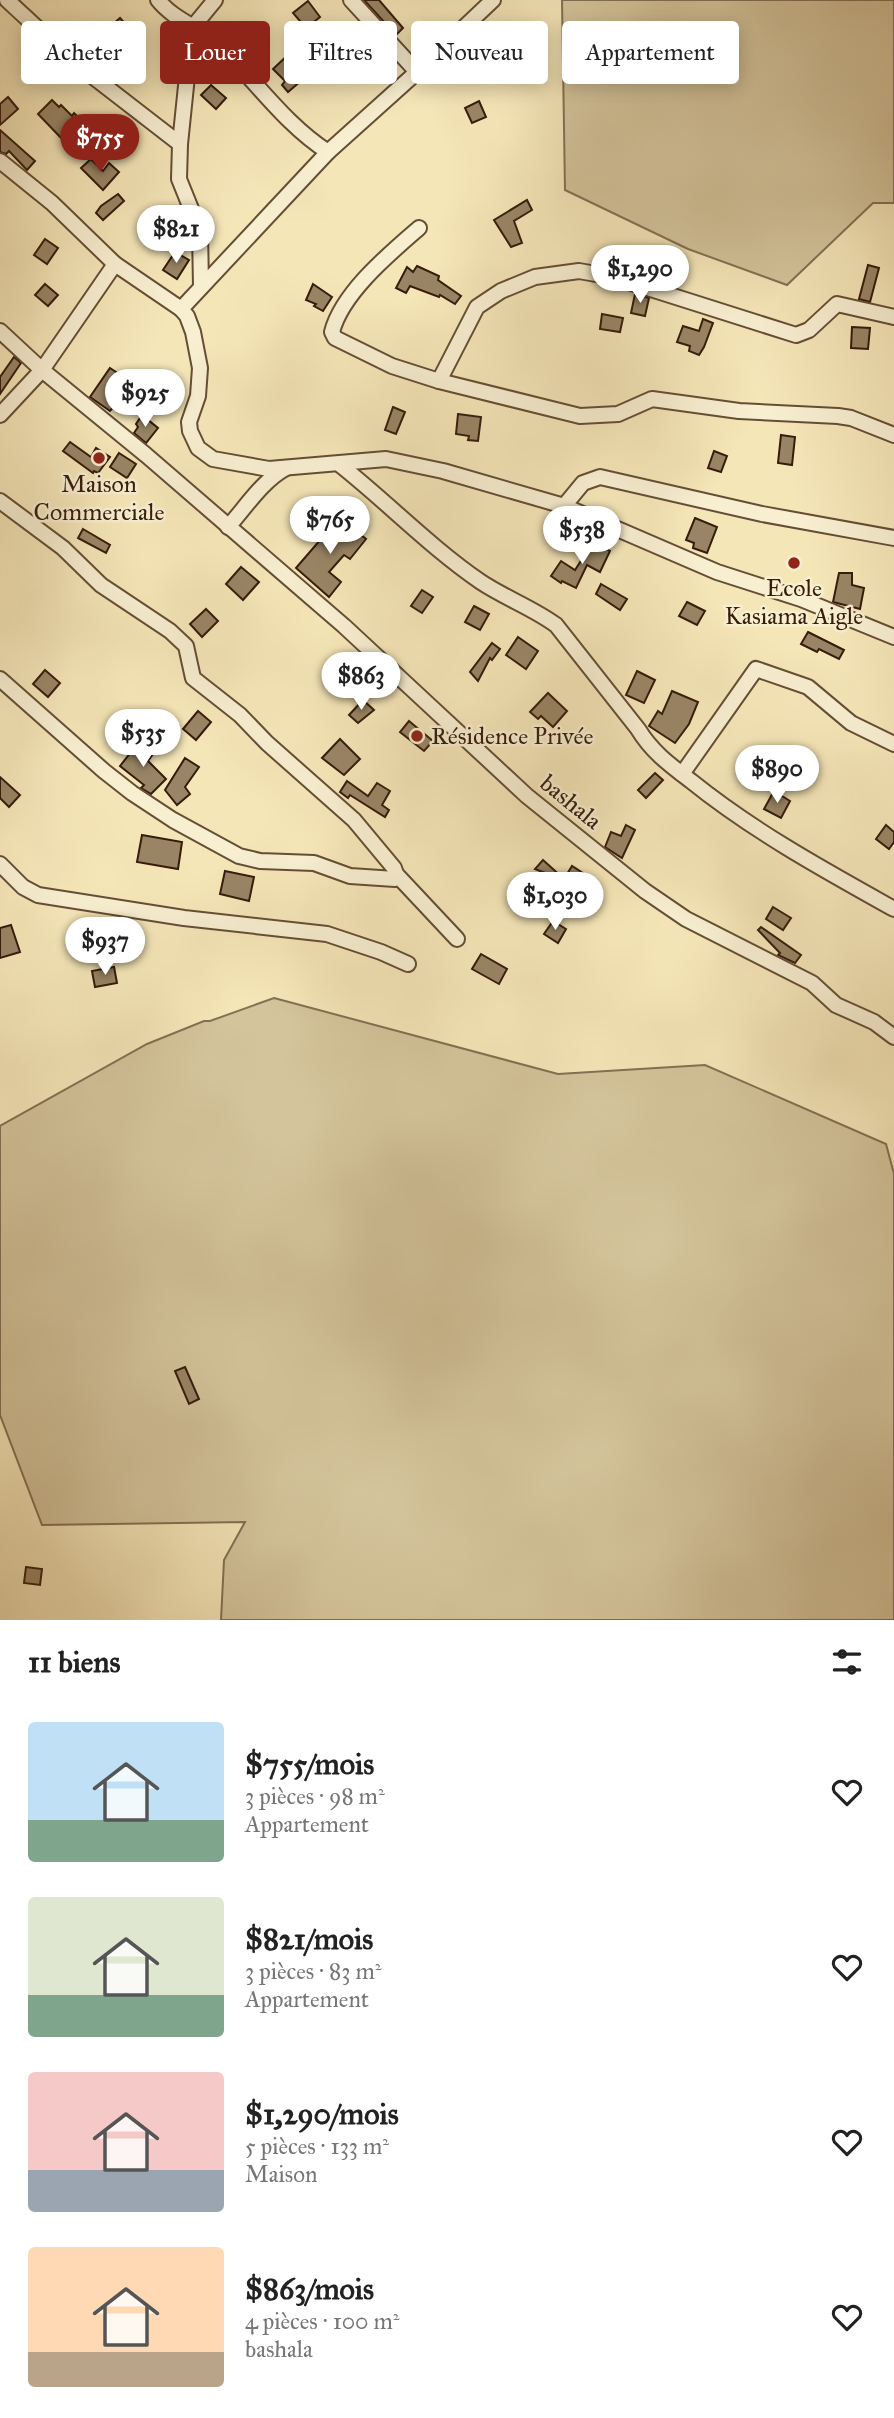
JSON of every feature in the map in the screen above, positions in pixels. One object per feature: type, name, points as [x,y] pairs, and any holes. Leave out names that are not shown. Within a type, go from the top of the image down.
[{"type":"street","points":[[7,0],[74,62],[180,144]]},
{"type":"street","points":[[158,0],[181,21]]},
{"type":"street","points":[[198,21],[215,0]]},
{"type":"street","points":[[351,0],[411,65]]},
{"type":"street","points":[[471,21],[493,0]]},
{"type":"street","points":[[181,309],[328,152],[411,77]]},
{"type":"street","points":[[186,84],[180,144],[180,184],[200,231],[201,286]]},
{"type":"street","points":[[255,84],[300,132],[328,152]]},
{"type":"street","points":[[0,161],[52,203],[115,264],[181,309],[187,316],[200,368],[198,396],[189,422],[190,431],[198,448],[213,459],[244,466],[286,468],[386,459],[443,471],[564,506],[717,572],[801,599],[894,637]]},
{"type":"street","points":[[419,228],[374,267],[335,319],[332,332],[335,338],[392,366],[439,381],[580,416],[618,414],[652,398],[739,411],[851,418],[894,435]]},
{"type":"street","points":[[0,415],[42,370],[115,264]]},
{"type":"street","points":[[439,381],[477,307],[501,291],[535,277],[579,271],[613,277],[796,335],[809,330],[837,304],[894,317]]},
{"type":"street","name":"bashala","points":[[0,331],[42,370],[146,455],[344,626],[527,796],[645,891],[686,919],[813,983],[836,1005],[874,1021],[894,1037]]},
{"type":"street","points":[[339,464],[482,582],[556,625],[638,729],[648,746],[682,774],[725,808],[828,873],[894,909]]},
{"type":"street","points":[[228,527],[255,496],[286,468]]},
{"type":"street","points":[[564,506],[583,483],[600,477],[762,514],[894,538]]},
{"type":"street","points":[[0,501],[63,548],[101,585],[179,639],[189,651],[188,659],[193,678],[240,715],[354,820],[373,841],[396,874],[457,939]]},
{"type":"street","points":[[682,774],[756,669],[808,687],[851,723],[894,744]]},
{"type":"street","points":[[0,679],[132,793],[173,820],[239,856],[260,861],[314,863],[363,878],[388,880],[395,879],[396,874]]},
{"type":"street","points":[[0,864],[23,887],[38,895],[184,918],[327,934],[408,964]]},
{"type":"shaded area","points":[[562,0],[894,0],[894,203],[873,203],[787,285],[688,249],[565,190],[563,84],[739,84],[739,21],[562,21]]},
{"type":"shaded area","points":[[274,998],[558,1074],[705,1065],[886,1144],[894,1174],[894,1620],[221,1620],[224,1560],[245,1522],[42,1525],[0,1415],[0,1126],[147,1044],[204,1021]]},
{"type":"building","points":[[364,0],[379,0],[397,21],[383,21]]},
{"type":"building","points":[[308,1],[320,17],[315,21],[300,21],[293,13]]},
{"type":"building","points":[[397,21],[403,28],[397,34]]},
{"type":"building","points":[[284,59],[284,80],[273,69]]},
{"type":"building","points":[[284,82],[297,84],[288,92],[282,85]]},
{"type":"building","points":[[211,85],[226,98],[216,109],[201,95]]},
{"type":"building","points":[[8,97],[18,109],[0,125],[0,104]]},
{"type":"building","points":[[52,100],[72,116],[74,113],[83,122],[64,141],[38,114]]},
{"type":"building","points":[[479,101],[486,117],[472,123],[465,108]]},
{"type":"building","points":[[0,130],[35,161],[27,170],[9,151],[6,154],[0,152]]},
{"type":"building","points":[[91,159],[103,171],[109,163],[119,172],[103,190],[81,168]]},
{"type":"building","points":[[118,194],[124,201],[103,220],[96,213]]},
{"type":"building","points":[[527,200],[532,210],[514,221],[522,243],[511,247],[494,220]]},
{"type":"building","points":[[45,239],[58,248],[47,264],[34,255]]},
{"type":"building","points":[[175,252],[189,260],[177,279],[163,270]]},
{"type":"building","points":[[868,265],[879,268],[870,302],[859,299]]},
{"type":"building","points":[[417,266],[439,276],[438,280],[461,296],[455,304],[440,295],[439,297],[410,286],[406,293],[396,288],[407,267],[413,272]]},
{"type":"building","points":[[45,284],[58,295],[48,306],[35,295]]},
{"type":"building","points":[[313,284],[332,297],[323,311],[306,300]]},
{"type":"building","points":[[635,294],[649,298],[645,316],[631,313]]},
{"type":"building","points":[[602,314],[623,318],[620,332],[600,329]]},
{"type":"building","points":[[703,319],[713,323],[699,355],[689,351],[690,346],[677,342],[683,326],[699,331]]},
{"type":"building","points":[[852,327],[870,328],[868,349],[851,348]]},
{"type":"building","points":[[14,357],[21,363],[0,394],[0,377]]},
{"type":"building","points":[[110,368],[128,380],[124,386],[129,389],[110,411],[90,397]]},
{"type":"building","points":[[393,407],[405,412],[396,434],[385,430]]},
{"type":"building","points":[[458,414],[481,417],[478,441],[456,434]]},
{"type":"building","points":[[142,415],[158,428],[146,443],[134,433]]},
{"type":"building","points":[[781,435],[795,437],[792,465],[778,463]]},
{"type":"building","points":[[70,442],[91,457],[96,448],[110,457],[98,473],[93,473],[63,451]]},
{"type":"building","points":[[714,451],[727,456],[721,472],[708,468]]},
{"type":"building","points":[[119,453],[136,464],[127,478],[110,467]]},
{"type":"building","points":[[339,518],[366,539],[350,559],[344,555],[329,572],[341,582],[329,597],[296,568]]},
{"type":"building","points":[[695,518],[717,527],[707,553],[693,548],[694,543],[686,540]]},
{"type":"building","points":[[83,529],[110,545],[106,553],[78,538]]},
{"type":"building","points":[[593,542],[610,551],[600,572],[587,565],[576,588],[551,576],[561,561],[575,570]]},
{"type":"building","points":[[241,567],[259,582],[243,600],[226,584]]},
{"type":"building","points":[[839,573],[852,573],[852,585],[864,588],[860,609],[833,602]]},
{"type":"building","points":[[601,584],[627,599],[620,610],[596,594]]},
{"type":"building","points":[[422,590],[433,597],[422,613],[411,606]]},
{"type":"building","points":[[687,602],[705,611],[697,625],[679,616]]},
{"type":"building","points":[[474,606],[489,614],[480,630],[465,622]]},
{"type":"building","points":[[206,609],[218,621],[202,637],[190,624]]},
{"type":"building","points":[[808,632],[844,650],[839,659],[801,644]]},
{"type":"building","points":[[518,637],[538,651],[526,669],[506,655]]},
{"type":"building","points":[[492,643],[500,649],[492,660],[490,658],[478,681],[470,672]]},
{"type":"building","points":[[45,670],[60,683],[48,697],[33,684]]},
{"type":"building","points":[[637,671],[655,680],[644,703],[626,695]]},
{"type":"building","points":[[672,691],[698,702],[689,724],[675,743],[649,726],[658,711],[662,714]]},
{"type":"building","points":[[548,693],[567,711],[553,727],[541,716],[538,719],[530,712]]},
{"type":"building","points":[[363,700],[374,710],[358,723],[349,715]]},
{"type":"building","points":[[198,711],[211,722],[196,740],[183,729]]},
{"type":"building","name":"Résidence Privée","points":[[409,721],[433,741],[424,751],[400,732]]},
{"type":"building","points":[[340,739],[360,759],[344,775],[322,758]]},
{"type":"building","points":[[139,742],[153,754],[148,761],[166,779],[151,794],[141,788],[144,785],[120,766]]},
{"type":"building","points":[[185,758],[199,767],[185,787],[190,794],[177,805],[165,790]]},
{"type":"building","points":[[655,773],[663,780],[646,798],[638,790]]},
{"type":"building","points":[[0,777],[20,795],[9,807],[0,798]]},
{"type":"building","points":[[347,781],[368,796],[377,783],[390,791],[382,805],[389,810],[385,817],[350,795],[348,798],[340,792]]},
{"type":"building","points":[[774,791],[790,801],[781,818],[764,809]]},
{"type":"building","points":[[626,825],[635,830],[622,858],[605,847],[611,832],[621,836]]},
{"type":"building","points":[[886,825],[894,832],[894,842],[889,849],[876,839]]},
{"type":"building","points":[[142,835],[182,842],[178,869],[137,862]]},
{"type":"building","points":[[543,860],[564,879],[572,866],[589,877],[574,901],[557,890],[563,880],[535,869]]},
{"type":"building","points":[[225,871],[254,877],[249,901],[220,894]]},
{"type":"building","points":[[773,907],[791,918],[783,930],[766,919]]},
{"type":"building","points":[[553,921],[566,929],[558,943],[544,934]]},
{"type":"building","points":[[11,925],[20,952],[0,958],[0,928]]},
{"type":"building","points":[[761,927],[801,955],[795,963],[778,955],[780,953],[758,930]]},
{"type":"building","points":[[481,954],[507,969],[499,984],[472,969]]},
{"type":"building","points":[[114,967],[117,983],[95,987],[92,971]]},
{"type":"building","points":[[185,1367],[199,1399],[189,1404],[175,1371]]},
{"type":"building","points":[[26,1567],[42,1569],[40,1585],[24,1583]]},
{"type":"place","name":"Maison Commerciale","points":[[99,458]]},
{"type":"place","name":"Ecole Kasiama Aigle","points":[[794,563]]},
{"type":"place","name":"Résidence Privée","points":[[417,736]]}]
